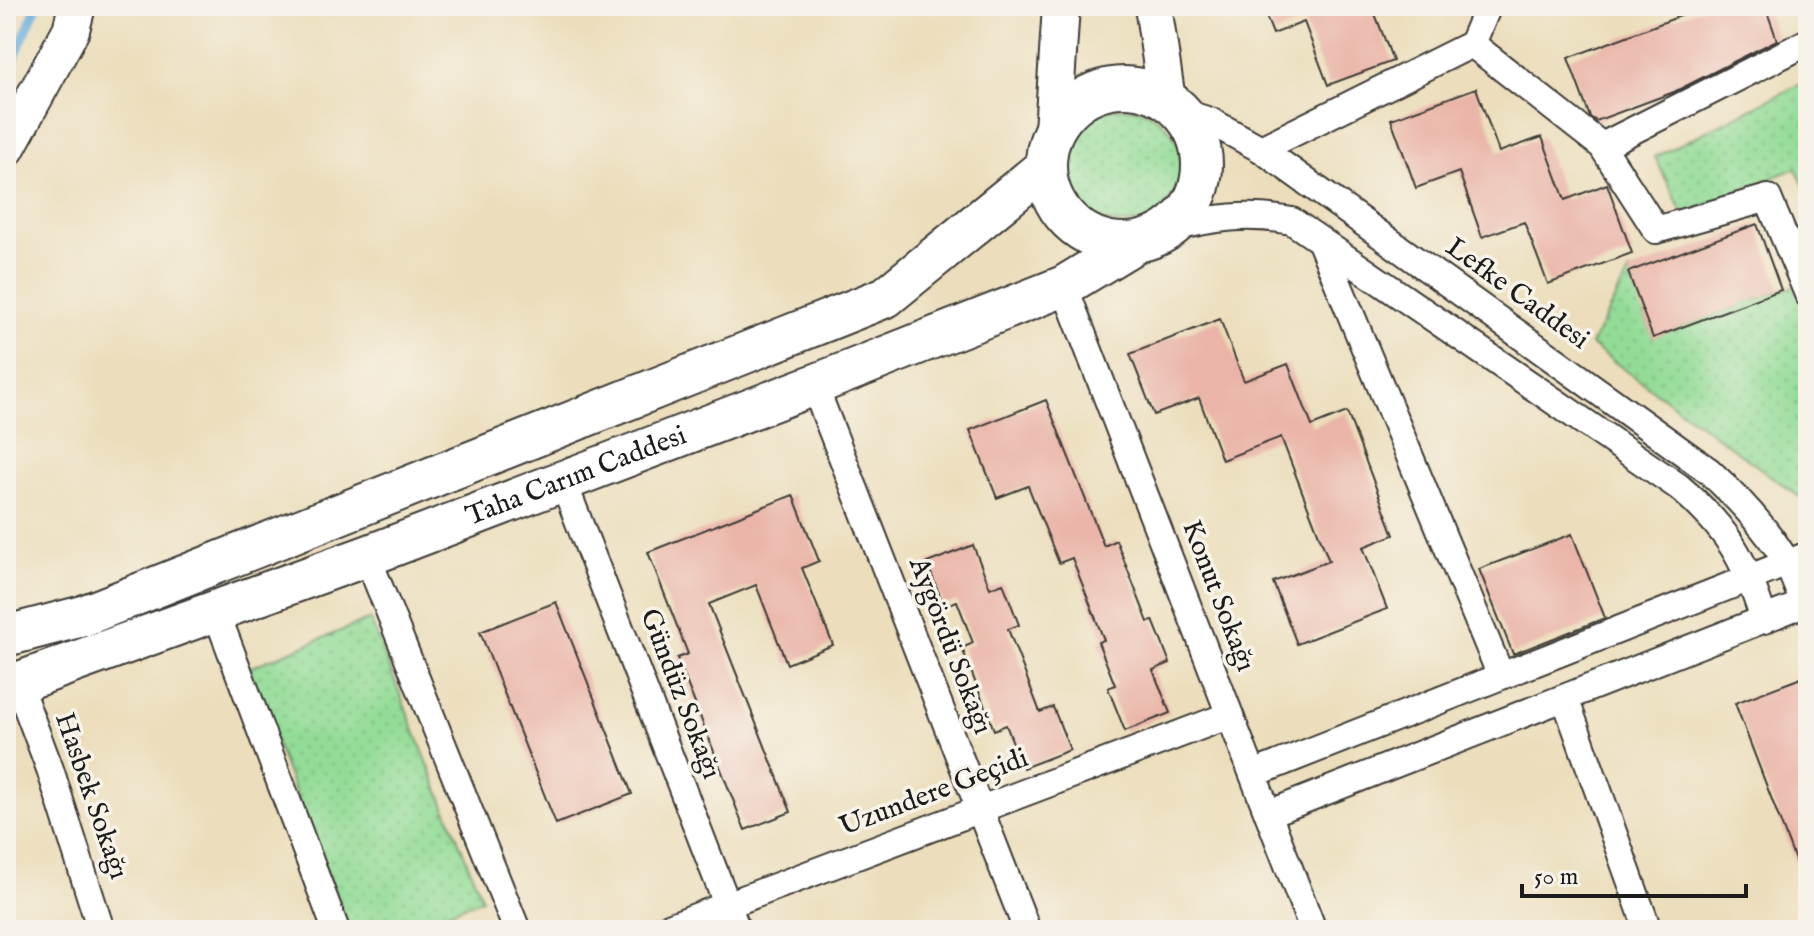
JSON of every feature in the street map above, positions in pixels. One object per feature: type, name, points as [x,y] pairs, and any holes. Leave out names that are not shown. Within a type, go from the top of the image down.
[{"type":"main road","points":[[1131,87],[1150,91],[1174,106],[1192,127],[1202,163],[1194,200],[1183,216],[1152,236],[1116,243],[1080,231],[1055,203],[1048,186],[1049,149],[1064,115],[1094,93],[1112,88],[1131,87]]},
{"type":"main road","name":"Taha Carım Caddesi","points":[[6,636],[83,616],[886,297],[1049,149]]},
{"type":"main road","name":"Taha Carım Caddesi","points":[[12,686],[367,556],[814,385],[1064,286],[1152,236]]},
{"type":"street","points":[[6,149],[71,30],[77,6]]},
{"type":"street","points":[[1049,149],[1061,6]]},
{"type":"street","points":[[1153,6],[1174,106]]},
{"type":"street","points":[[1261,149],[1472,44],[1488,6]]},
{"type":"street","points":[[1602,146],[1808,42]]},
{"type":"street","points":[[1472,44],[1602,146],[1656,230],[1768,198],[1806,281]]},
{"type":"street","name":"Lefke Caddesi","points":[[1174,106],[1210,121],[1261,149],[1709,471],[1798,559],[1806,603],[1268,814]]},
{"type":"street","points":[[1152,236],[1223,216],[1292,221],[1679,487],[1714,519],[1751,578],[1764,620]]},
{"type":"street","points":[[1320,240],[1501,676]]},
{"type":"street","name":"Konut Sokağı","points":[[1064,286],[1313,930]]},
{"type":"street","name":"Aygördü Sokağı","points":[[814,385],[1027,930]]},
{"type":"street","name":"Gündüz Sokağı","points":[[563,481],[737,930]]},
{"type":"street","points":[[367,556],[517,930]]},
{"type":"street","points":[[1253,774],[1798,559]]},
{"type":"street","points":[[216,612],[336,930]]},
{"type":"street","name":"Hasbek Sokağı","points":[[12,686],[50,769],[101,930]]},
{"type":"street","points":[[1565,698],[1648,930]]},
{"type":"street","name":"Uzundere Geçidi","points":[[661,930],[1230,715]]},
{"type":"green space","points":[[1808,80],[1808,195],[1796,168],[1683,214],[1655,157]]},
{"type":"green space","points":[[1124,108],[1146,113],[1165,125],[1177,144],[1182,166],[1177,188],[1165,207],[1146,219],[1124,224],[1102,219],[1083,207],[1071,188],[1066,166],[1071,144],[1083,125],[1102,113]]},
{"type":"green space","points":[[1629,272],[1653,337],[1781,290],[1808,284],[1808,503],[1591,345]]},
{"type":"green space","points":[[370,619],[482,899],[404,930],[350,930],[246,669]]},
{"type":"building","points":[[1262,6],[1372,6],[1393,61],[1328,85],[1304,22],[1273,34]]},
{"type":"building","points":[[1707,6],[1765,6],[1777,40],[1674,92],[1596,121],[1590,117],[1568,58]]},
{"type":"building","points":[[1476,88],[1499,152],[1542,137],[1565,200],[1607,184],[1632,253],[1548,284],[1524,222],[1482,237],[1459,172],[1416,188],[1391,119]]},
{"type":"building","points":[[1757,224],[1781,290],[1653,338],[1628,272]]},
{"type":"building","points":[[1220,319],[1244,381],[1288,364],[1312,426],[1347,412],[1394,535],[1363,547],[1387,609],[1297,644],[1273,582],[1329,561],[1281,437],[1222,460],[1199,398],[1154,415],[1130,354]]},
{"type":"building","points":[[1046,400],[1104,546],[1116,540],[1148,622],[1153,620],[1170,663],[1153,670],[1170,713],[1125,731],[1108,688],[1115,685],[1098,642],[1104,640],[1072,558],[1059,563],[1028,486],[997,498],[970,430]]},
{"type":"building","points":[[793,495],[819,561],[802,568],[833,645],[787,664],[756,585],[709,604],[791,812],[745,830],[677,658],[688,654],[648,552]]},
{"type":"building","points":[[1572,534],[1605,618],[1513,654],[1479,569]]},
{"type":"building","points":[[973,545],[990,588],[1003,583],[1019,625],[1008,629],[1040,712],[1053,707],[1070,750],[1023,768],[1006,725],[994,730],[962,648],[973,643],[957,601],[944,606],[927,563]]},
{"type":"building","points":[[556,602],[632,794],[556,824],[480,632]]},
{"type":"building","points":[[1801,678],[1808,697],[1806,889],[1735,703]]},
{"type":"waterway","points":[[6,77],[37,6]]}]
